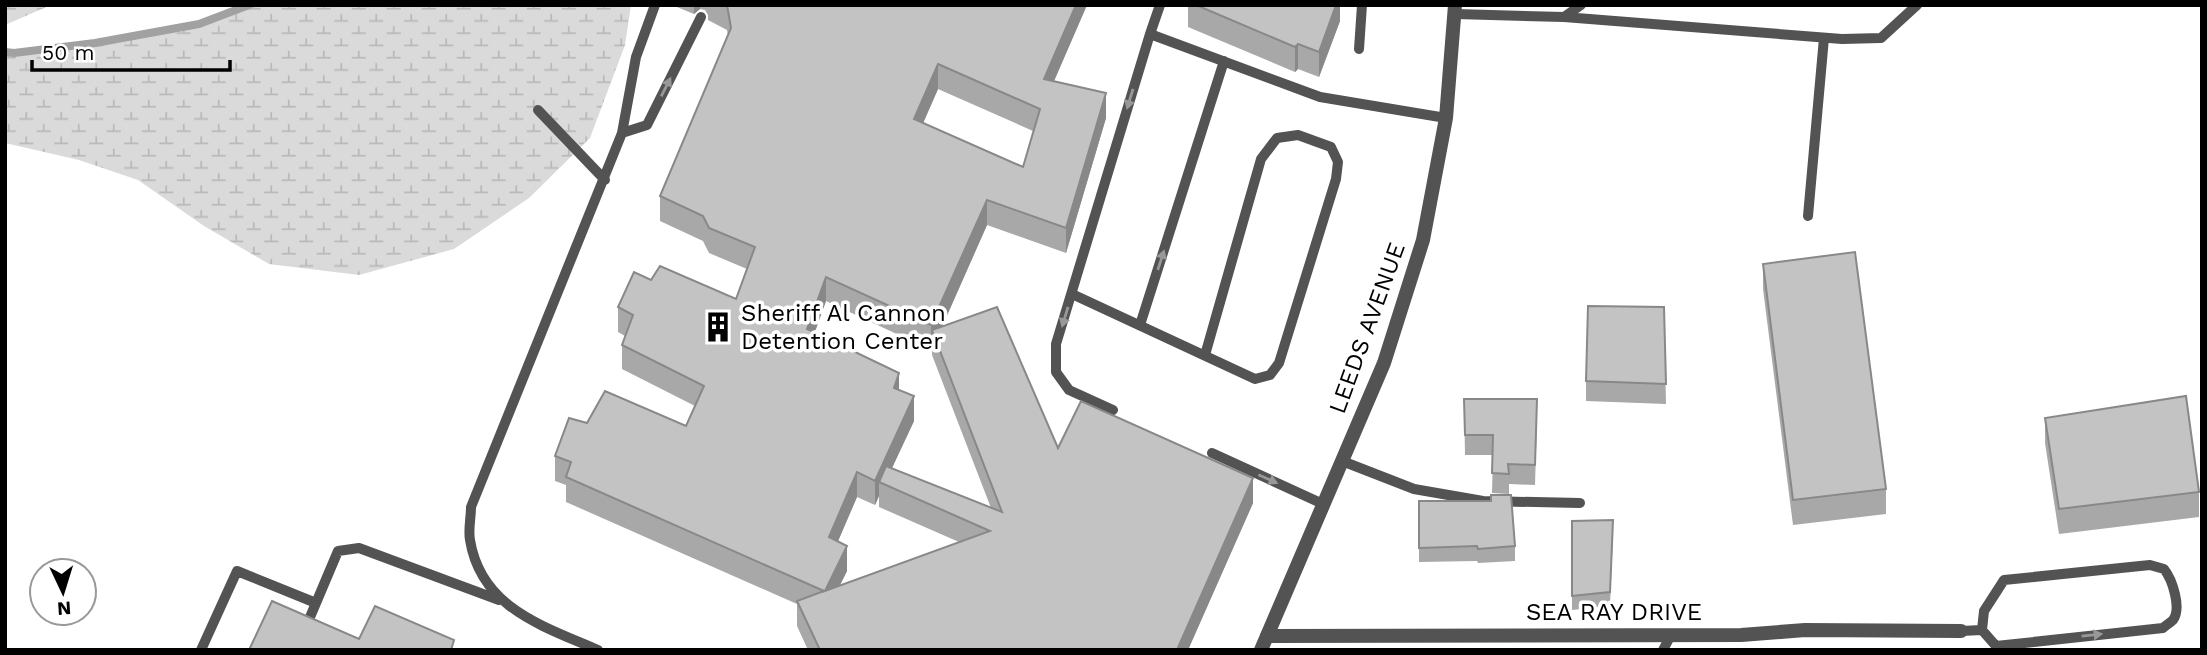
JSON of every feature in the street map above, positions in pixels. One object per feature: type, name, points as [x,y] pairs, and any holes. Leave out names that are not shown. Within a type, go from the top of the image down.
[{"type":"street","name":"LEEDS AVENUE","points":[[1264,643],[1384,363],[1423,240],[1446,118],[1455,10]]},
{"type":"street","name":"SEA RAY DRIVE","points":[[1264,643],[1741,635],[1805,630],[1961,631]]},
{"type":"lane","points":[[499,600],[480,570],[469,539],[471,508],[622,134],[636,57],[655,5]]},
{"type":"lane","points":[[1113,410],[1069,390],[1056,372],[1056,344],[1160,5]]},
{"type":"lane","points":[[1359,49],[1362,5]]},
{"type":"lane","points":[[1564,17],[1581,5]]},
{"type":"lane","points":[[1455,10],[1824,38],[1881,38],[1917,5]]},
{"type":"lane","points":[[622,134],[647,125],[701,17]]},
{"type":"lane","points":[[1150,34],[1320,97],[1446,118]]},
{"type":"lane","points":[[1808,216],[1824,38]]},
{"type":"lane","points":[[1140,325],[1224,61]]},
{"type":"lane","points":[[538,110],[605,180]]},
{"type":"lane","points":[[1072,294],[1255,379],[1270,375],[1279,363],[1336,179],[1338,162],[1331,147],[1298,135],[1277,138],[1261,159],[1205,355]]},
{"type":"lane","points":[[1212,453],[1323,504]]},
{"type":"lane","points":[[1342,461],[1414,489],[1483,501],[1580,503]]},
{"type":"lane","points":[[304,629],[338,551],[359,548],[499,600],[527,618],[598,650]]},
{"type":"lane","points":[[2150,565],[2164,569],[2172,580],[2176,611],[2174,620],[2163,628],[1996,646],[1982,630],[1984,611],[2004,580],[2150,565]]},
{"type":"lane","points":[[201,650],[237,571],[316,603]]},
{"type":"lane","points":[[1961,631],[1982,630]]},
{"type":"lane","points":[[1663,650],[1671,635]]},
{"type":"green space","points":[[5,5],[51,5],[5,25]]},
{"type":"green space","points":[[249,5],[631,5],[625,45],[590,138],[529,198],[454,249],[359,275],[269,264],[204,226],[138,180],[79,160],[5,143],[5,52],[95,43],[199,24]]},
{"type":"building","name":"Sheriff Al Cannon Detention Center","points":[[727,5],[1076,5],[1044,79],[1106,93],[1066,228],[987,200],[931,325],[826,277],[807,329],[899,373],[894,388],[914,396],[875,481],[857,472],[829,537],[847,546],[825,591],[990,531],[879,482],[886,466],[1002,512],[932,330],[997,307],[1058,448],[1081,401],[1253,478],[1177,650],[820,650],[797,601],[824,591],[566,477],[571,462],[555,456],[569,418],[587,423],[605,391],[686,426],[704,386],[622,345],[633,315],[618,307],[634,272],[651,280],[660,266],[736,299],[755,247],[709,228],[703,216],[660,196],[731,28]],"holes":[[[938,64],[1040,109],[1023,167],[914,119]]]},
{"type":"building","points":[[1196,5],[1336,5],[1319,52],[1298,44],[1295,47]]},
{"type":"building","points":[[1855,252],[1886,489],[1793,500],[1763,264]]},
{"type":"building","points":[[1588,306],[1664,307],[1666,384],[1586,381]]},
{"type":"building","points":[[2186,396],[2199,492],[2059,509],[2045,418]]},
{"type":"building","points":[[1464,399],[1537,399],[1535,465],[1508,464],[1509,474],[1492,473],[1493,435],[1465,435]]},
{"type":"building","points":[[1491,495],[1511,495],[1515,546],[1478,549],[1477,546],[1419,548],[1419,501],[1491,501]]},
{"type":"building","points":[[1613,520],[1610,592],[1572,596],[1572,521]]},
{"type":"building","points":[[272,601],[359,639],[375,606],[454,640],[451,650],[249,650]]},
{"type":"waterway","points":[[5,52],[95,43],[199,24],[249,5]]},
{"type":"place","name":"Sheriff Al Cannon Detention Center","points":[[718,327]]}]
